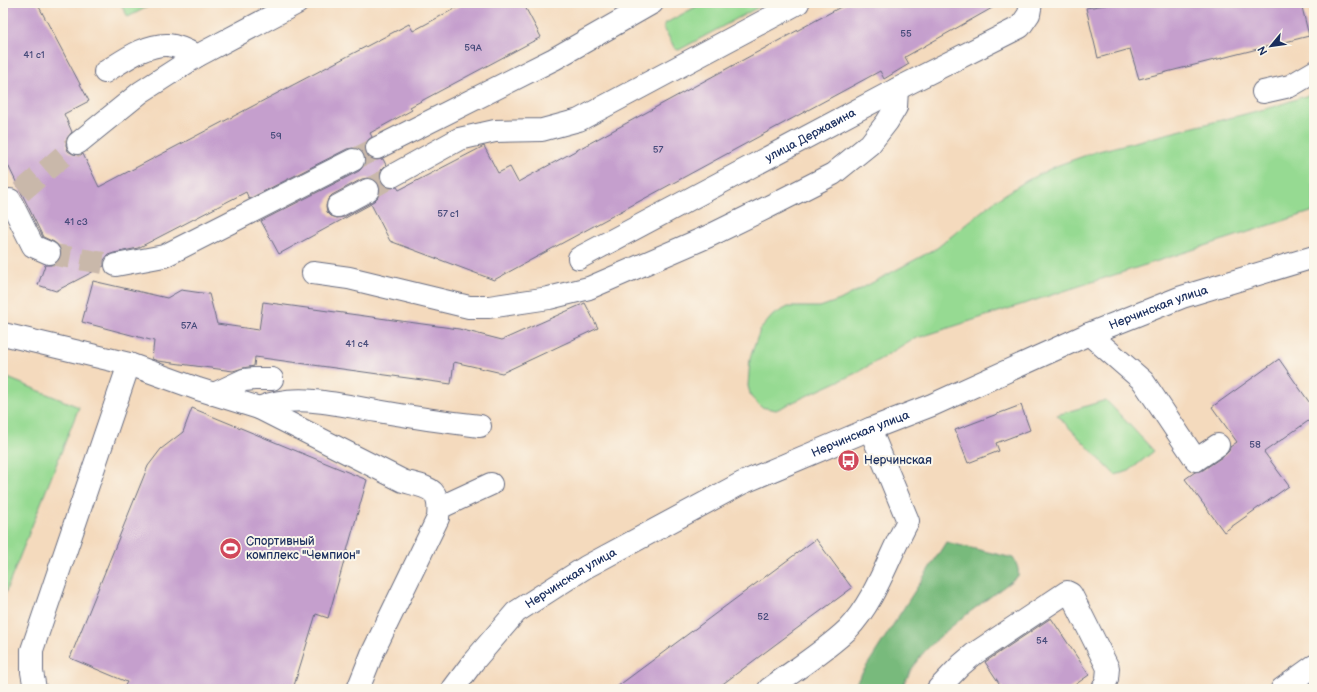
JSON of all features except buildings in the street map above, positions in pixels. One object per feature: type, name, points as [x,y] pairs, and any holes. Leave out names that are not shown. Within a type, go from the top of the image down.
[{"type":"street","points":[[78,143],[141,92],[197,56],[297,3]]},
{"type":"street","points":[[378,148],[554,59],[652,3]]},
{"type":"street","points":[[392,176],[459,139],[495,131],[542,130],[579,120],[798,3]]},
{"type":"street","name":"улица Державина","points":[[579,258],[897,89],[1020,27],[1029,14],[1031,3]]},
{"type":"street","points":[[105,72],[139,52],[154,47],[168,45],[184,49],[197,56]]},
{"type":"street","points":[[1263,92],[1290,86],[1314,72]]},
{"type":"street","points":[[313,272],[349,278],[469,307],[489,307],[512,304],[549,298],[589,288],[709,236],[833,174],[870,144],[887,122],[896,107],[897,89]]},
{"type":"street","points":[[116,265],[164,256],[353,160]]},
{"type":"street","points":[[338,206],[368,190]]},
{"type":"street","points":[[12,199],[33,246],[49,253]]},
{"type":"street","name":"Нерчинская улица","points":[[453,689],[473,662],[516,612],[580,571],[742,483],[870,429],[932,405],[1089,334],[1182,298],[1314,257]]},
{"type":"street","points":[[3,334],[129,364],[214,394],[260,408],[403,481],[428,488],[437,496],[439,508],[438,518],[372,654],[358,689]]},
{"type":"street","points":[[1089,334],[1143,381],[1196,460],[1218,445]]},
{"type":"street","points":[[35,689],[32,672],[32,650],[129,364]]},
{"type":"street","points":[[214,394],[244,380],[272,379]]},
{"type":"street","points":[[260,408],[270,403],[285,401],[312,401],[450,423],[480,426]]},
{"type":"street","points":[[769,689],[829,645],[847,629],[864,607],[878,584],[897,540],[908,521],[870,429]]},
{"type":"street","points":[[439,508],[491,484]]},
{"type":"street","points":[[938,689],[974,654],[1067,592],[1071,594],[1108,668],[1107,679],[1103,689]]},
{"type":"street","points":[[1282,689],[1314,666]]},
{"type":"green space","points":[[120,3],[155,3],[128,17]]},
{"type":"green space","points":[[703,3],[766,3],[679,50],[675,49],[664,28],[664,24]]},
{"type":"green space","points":[[1314,93],[1314,211],[911,340],[856,373],[776,410],[761,407],[751,397],[748,386],[750,358],[760,330],[773,315],[788,307],[820,307],[840,300],[937,248],[993,202],[1026,181],[1056,166],[1095,152],[1273,107]]},
{"type":"green space","points":[[3,376],[79,407],[3,599]]},
{"type":"green space","points":[[1106,400],[1154,451],[1129,471],[1115,475],[1057,415]]},
{"type":"green space","points":[[946,542],[1013,558],[1016,562],[1018,576],[936,640],[918,659],[901,689],[852,689]]},
{"type":"tunnel","points":[[21,192],[78,143]]},
{"type":"tunnel","points":[[353,160],[377,148]]},
{"type":"tunnel","points":[[368,190],[392,176]]},
{"type":"tunnel","points":[[49,253],[116,265]]},
{"type":"place","name":"Нерчинская","points":[[848,460]]},
{"type":"place","name":"Спортивный комплекс \"Чемпион\"","points":[[231,548]]}]
